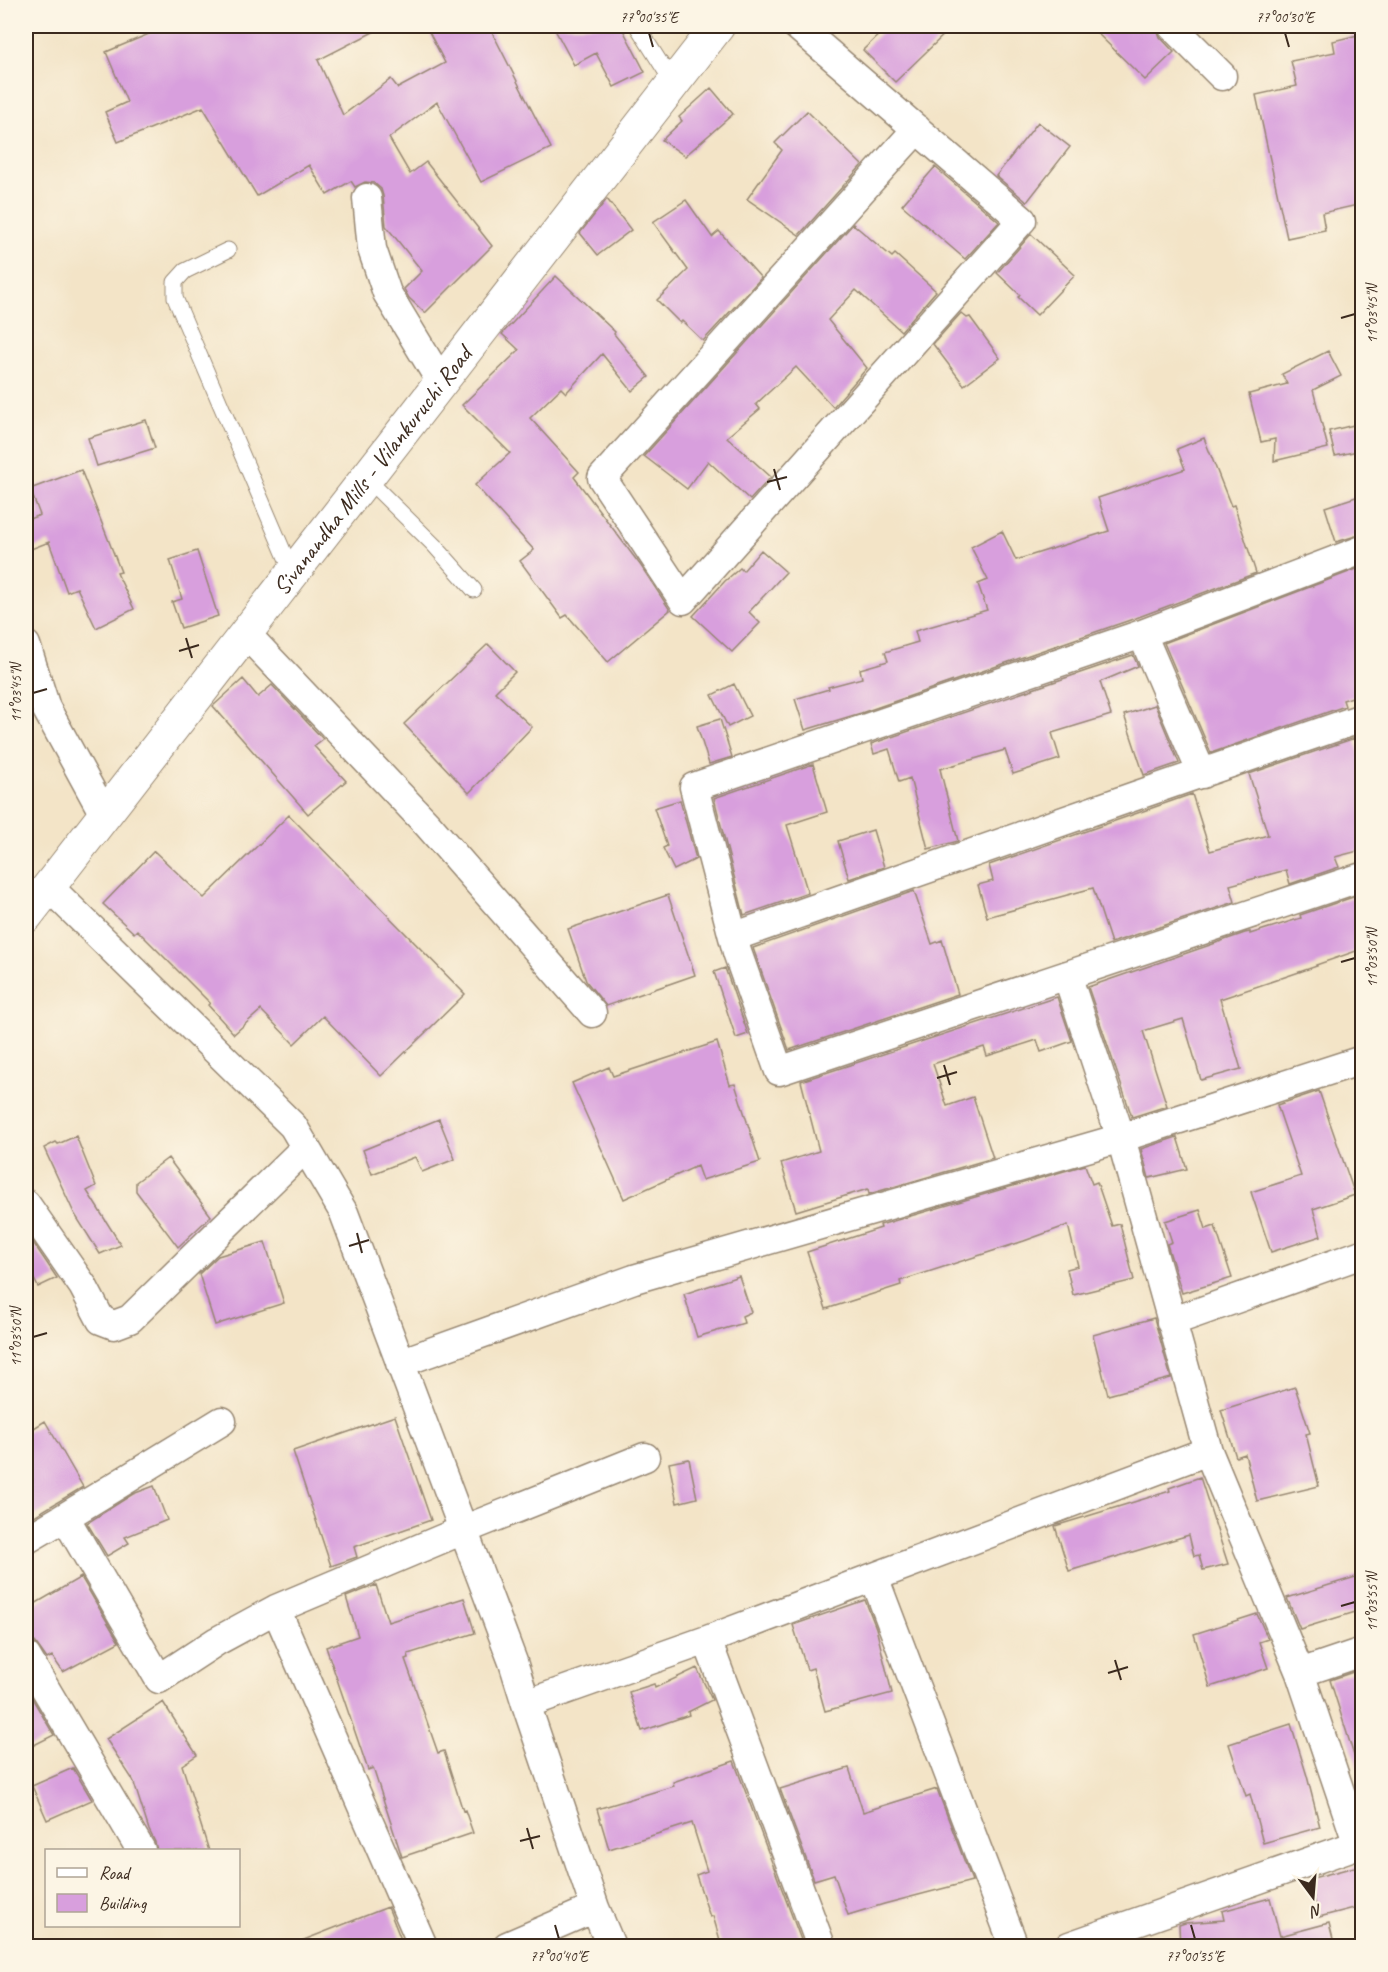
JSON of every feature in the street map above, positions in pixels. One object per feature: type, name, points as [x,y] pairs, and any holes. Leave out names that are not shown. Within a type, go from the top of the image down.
[{"type":"main road","name":"Sivanandha Mills - Vilankuruchi Road","points":[[26,916],[718,26]]},
{"type":"street","points":[[797,26],[917,129],[1022,220],[683,600],[602,478],[917,129]]},
{"type":"street","points":[[1172,26],[1222,76]]},
{"type":"street","points":[[367,198],[372,249],[387,293],[441,382]]},
{"type":"street","points":[[1362,550],[1142,634],[694,787],[736,952],[779,1071],[1362,878]]},
{"type":"street","points":[[246,634],[428,825],[592,1013]]},
{"type":"street","points":[[1142,634],[1202,774]]},
{"type":"street","points":[[26,645],[46,708],[105,816]]},
{"type":"street","points":[[733,937],[1362,718]]},
{"type":"street","points":[[50,887],[293,1126],[344,1214],[463,1530],[526,1704],[595,1908],[611,1947]]},
{"type":"street","points":[[1067,975],[1121,1138],[1208,1451],[1300,1673],[1360,1844],[1070,1947]]},
{"type":"street","points":[[400,1363],[634,1279],[1121,1138],[1362,1060]]},
{"type":"street","points":[[26,1204],[83,1287],[101,1320],[114,1325],[130,1319],[305,1148]]},
{"type":"street","points":[[1171,1322],[1362,1254]]},
{"type":"street","points":[[26,1540],[222,1421]]},
{"type":"street","points":[[526,1704],[707,1640],[1208,1451]]},
{"type":"street","points":[[65,1517],[159,1679],[217,1641],[276,1609],[463,1530],[645,1457]]},
{"type":"street","points":[[874,1577],[1014,1947]]},
{"type":"street","points":[[276,1609],[423,1947]]},
{"type":"street","points":[[707,1640],[821,1947]]},
{"type":"street","points":[[1300,1673],[1362,1652]]},
{"type":"street","points":[[26,1656],[140,1849]]},
{"type":"street","points":[[507,1947],[595,1908]]},
{"type":"lane","points":[[637,26],[673,83]]},
{"type":"lane","points":[[228,250],[185,271],[175,282],[175,298],[293,573]]},
{"type":"lane","points":[[367,479],[434,545],[474,590]]},
{"type":"building","points":[[168,26],[385,26],[318,60],[343,115],[391,79],[398,88],[445,63],[426,26],[489,26],[551,148],[481,182],[437,102],[389,138],[410,174],[426,162],[492,246],[425,313],[409,298],[404,289],[422,271],[386,226],[383,196],[381,189],[374,183],[365,182],[355,187],[351,181],[327,195],[309,165],[257,196],[203,107],[118,142],[105,112],[127,102],[106,52]]},
{"type":"building","points":[[553,26],[621,26],[645,72],[614,87],[596,53],[574,65]]},
{"type":"building","points":[[888,26],[953,26],[895,82],[863,50]]},
{"type":"building","points":[[1090,26],[1156,26],[1160,37],[1174,52],[1145,80]]},
{"type":"building","points":[[1362,34],[1362,204],[1322,213],[1325,230],[1287,238],[1256,95],[1297,86],[1291,61],[1335,52],[1333,41]]},
{"type":"building","points":[[711,88],[733,114],[685,156],[662,140],[682,121],[679,117]]},
{"type":"building","points":[[807,111],[862,165],[799,235],[747,199],[782,150],[775,143]]},
{"type":"building","points":[[1038,122],[1070,147],[1027,202],[996,176]]},
{"type":"building","points":[[935,167],[999,222],[965,259],[902,205]]},
{"type":"building","points":[[607,199],[631,230],[598,255],[580,233]]},
{"type":"building","points":[[686,200],[712,237],[719,231],[761,278],[703,341],[682,321],[680,323],[657,300],[688,270],[653,222]]},
{"type":"building","points":[[853,224],[892,257],[895,254],[936,291],[901,331],[856,290],[828,320],[867,368],[833,407],[796,367],[756,404],[760,409],[727,437],[771,477],[750,500],[708,461],[687,489],[644,456]]},
{"type":"building","points":[[1031,234],[1075,275],[1037,315],[997,273]]},
{"type":"building","points":[[556,276],[615,332],[614,334],[649,377],[632,391],[602,354],[566,393],[561,388],[530,418],[579,472],[574,477],[641,566],[670,610],[608,662],[567,615],[562,618],[520,561],[534,550],[475,485],[510,453],[462,405],[519,350],[502,334]]},
{"type":"building","points":[[961,313],[967,318],[970,317],[1000,358],[964,385],[933,344]]},
{"type":"building","points":[[1328,351],[1341,376],[1313,390],[1328,448],[1274,461],[1275,439],[1261,442],[1249,394],[1287,384],[1282,374]]},
{"type":"building","points":[[146,420],[155,448],[97,466],[88,438]]},
{"type":"building","points":[[1362,423],[1362,450],[1335,456],[1329,431]]},
{"type":"building","points":[[1204,438],[1231,506],[1234,505],[1256,573],[1136,618],[861,713],[805,730],[795,699],[862,678],[860,669],[888,661],[885,652],[918,642],[915,631],[987,610],[978,584],[988,580],[971,547],[1002,531],[1016,560],[1109,531],[1098,498],[1185,469],[1177,449]]},
{"type":"building","points":[[81,470],[121,572],[117,573],[134,609],[96,628],[77,588],[67,592],[49,542],[26,551],[26,520],[40,515],[30,489]]},
{"type":"building","points":[[1362,495],[1362,534],[1336,542],[1325,507]]},
{"type":"building","points":[[761,550],[786,572],[749,612],[760,623],[732,652],[693,616],[725,581],[740,568],[743,571]]},
{"type":"building","points":[[197,551],[218,616],[181,628],[172,602],[182,599],[170,560]]},
{"type":"building","points":[[1362,567],[1362,694],[1343,700],[1345,706],[1211,753],[1164,643]]},
{"type":"building","points":[[488,644],[515,672],[495,692],[532,727],[469,793],[404,724]]},
{"type":"building","points":[[1133,655],[1138,666],[1100,682],[1111,715],[1052,733],[1060,759],[1013,774],[1005,750],[940,769],[958,841],[928,849],[910,778],[899,782],[889,749],[874,754],[871,744]]},
{"type":"building","points":[[243,679],[258,697],[272,685],[323,739],[314,746],[346,781],[308,814],[213,706]]},
{"type":"building","points":[[734,684],[750,716],[728,727],[712,695]]},
{"type":"building","points":[[1155,705],[1179,763],[1144,775],[1124,715]]},
{"type":"building","points":[[720,719],[732,757],[709,764],[697,726]]},
{"type":"building","points":[[1355,738],[1362,763],[1362,850],[1335,857],[1339,867],[1290,884],[1286,870],[1230,885],[1235,902],[1111,943],[1093,888],[987,917],[978,885],[993,881],[989,865],[1192,794],[1210,851],[1268,835],[1249,774]]},
{"type":"building","points":[[813,764],[827,812],[787,825],[808,893],[744,915],[714,798]]},
{"type":"building","points":[[680,800],[696,859],[674,870],[663,848],[667,846],[654,808]]},
{"type":"building","points":[[289,815],[465,994],[381,1076],[323,1016],[294,1044],[261,1010],[234,1034],[208,1005],[210,1003],[137,930],[134,933],[103,904],[154,851],[204,898]]},
{"type":"building","points":[[873,830],[884,867],[849,879],[838,841]]},
{"type":"building","points":[[914,891],[932,944],[942,940],[958,994],[789,1050],[753,948]]},
{"type":"building","points":[[1362,894],[1362,949],[1220,999],[1241,1069],[1201,1080],[1183,1019],[1143,1031],[1167,1106],[1132,1117],[1088,987],[1245,933],[1250,932],[1250,934],[1301,918],[1300,915]]},
{"type":"building","points":[[668,895],[695,975],[606,1006],[586,981],[568,929]]},
{"type":"building","points":[[725,968],[748,1034],[736,1038],[714,972]]},
{"type":"building","points":[[1057,997],[1072,1041],[1041,1052],[1037,1040],[987,1056],[984,1047],[933,1064],[947,1106],[973,1097],[993,1158],[869,1194],[868,1189],[796,1211],[781,1163],[819,1151],[801,1081]]},
{"type":"building","points":[[717,1042],[730,1085],[735,1084],[760,1162],[702,1180],[697,1166],[624,1199],[572,1083],[609,1067],[613,1076]]},
{"type":"building","points":[[1319,1091],[1355,1195],[1313,1209],[1321,1236],[1271,1252],[1251,1192],[1301,1176],[1277,1105]]},
{"type":"building","points":[[439,1119],[455,1159],[422,1172],[415,1157],[372,1174],[363,1150]]},
{"type":"building","points":[[76,1136],[96,1186],[87,1191],[121,1245],[100,1254],[74,1213],[44,1148]]},
{"type":"building","points":[[1177,1137],[1187,1169],[1149,1178],[1141,1149]]},
{"type":"building","points":[[168,1158],[211,1216],[178,1247],[136,1191],[136,1182]]},
{"type":"building","points":[[1085,1165],[1092,1184],[1097,1182],[1112,1226],[1120,1224],[1134,1280],[1073,1295],[1067,1269],[1078,1266],[1068,1225],[900,1281],[901,1285],[826,1309],[807,1252],[881,1228],[880,1225]]},
{"type":"building","points":[[1200,1210],[1206,1229],[1215,1226],[1232,1278],[1182,1293],[1167,1244],[1172,1242],[1165,1221]]},
{"type":"building","points":[[26,1232],[57,1278],[38,1287],[26,1263]]},
{"type":"building","points":[[265,1242],[284,1303],[215,1325],[199,1274],[218,1256]]},
{"type":"building","points":[[739,1276],[751,1312],[742,1316],[744,1323],[697,1337],[684,1294]]},
{"type":"building","points":[[1154,1318],[1171,1378],[1108,1395],[1093,1335]]},
{"type":"building","points":[[1295,1387],[1310,1433],[1306,1434],[1319,1486],[1257,1501],[1245,1454],[1236,1457],[1221,1410]]},
{"type":"building","points":[[395,1416],[431,1520],[354,1547],[357,1557],[331,1566],[293,1451]]},
{"type":"building","points":[[45,1421],[83,1487],[26,1521],[26,1433]]},
{"type":"building","points":[[689,1459],[697,1498],[677,1503],[669,1463]]},
{"type":"building","points":[[1200,1477],[1228,1564],[1203,1570],[1199,1555],[1194,1556],[1189,1535],[1069,1571],[1055,1526],[1170,1491],[1169,1488]]},
{"type":"building","points":[[154,1486],[167,1520],[125,1537],[129,1543],[107,1556],[87,1523],[133,1494]]},
{"type":"building","points":[[1362,1575],[1362,1610],[1300,1629],[1287,1598]]},
{"type":"building","points":[[81,1577],[119,1642],[63,1672],[52,1656],[47,1659],[35,1642],[26,1640],[26,1609]]},
{"type":"building","points":[[376,1585],[388,1622],[464,1598],[475,1633],[408,1654],[409,1658],[405,1659],[438,1753],[444,1751],[463,1811],[465,1810],[473,1833],[402,1857],[373,1768],[368,1770],[326,1647],[358,1636],[346,1597]]},
{"type":"building","points":[[865,1600],[876,1628],[892,1693],[825,1711],[813,1668],[807,1670],[793,1625]]},
{"type":"building","points":[[1257,1614],[1268,1639],[1259,1642],[1268,1668],[1210,1687],[1194,1634]]},
{"type":"building","points":[[697,1668],[712,1700],[688,1712],[689,1715],[642,1731],[629,1692],[654,1684],[655,1688]]},
{"type":"building","points":[[1362,1669],[1362,1767],[1358,1768],[1330,1680]]},
{"type":"building","points":[[26,1688],[54,1735],[26,1749]]},
{"type":"building","points":[[163,1702],[197,1755],[182,1765],[208,1849],[157,1849],[133,1780],[106,1739]]},
{"type":"building","points":[[1291,1724],[1320,1827],[1263,1843],[1250,1794],[1246,1796],[1229,1744]]},
{"type":"building","points":[[734,1761],[801,1940],[781,1947],[722,1947],[713,1916],[710,1917],[696,1875],[707,1871],[692,1823],[609,1849],[597,1809],[674,1786],[673,1782]]},
{"type":"building","points":[[73,1768],[92,1800],[47,1820],[32,1786]]},
{"type":"building","points":[[849,1768],[863,1812],[937,1789],[972,1881],[848,1915],[834,1874],[814,1880],[780,1789]]},
{"type":"building","points":[[1362,1865],[1362,1906],[1319,1917],[1309,1879]]},
{"type":"building","points":[[1270,1898],[1280,1936],[1329,1923],[1335,1947],[1180,1947],[1179,1925],[1224,1920],[1222,1911]]},
{"type":"building","points":[[388,1907],[404,1947],[291,1947],[291,1945]]}]
